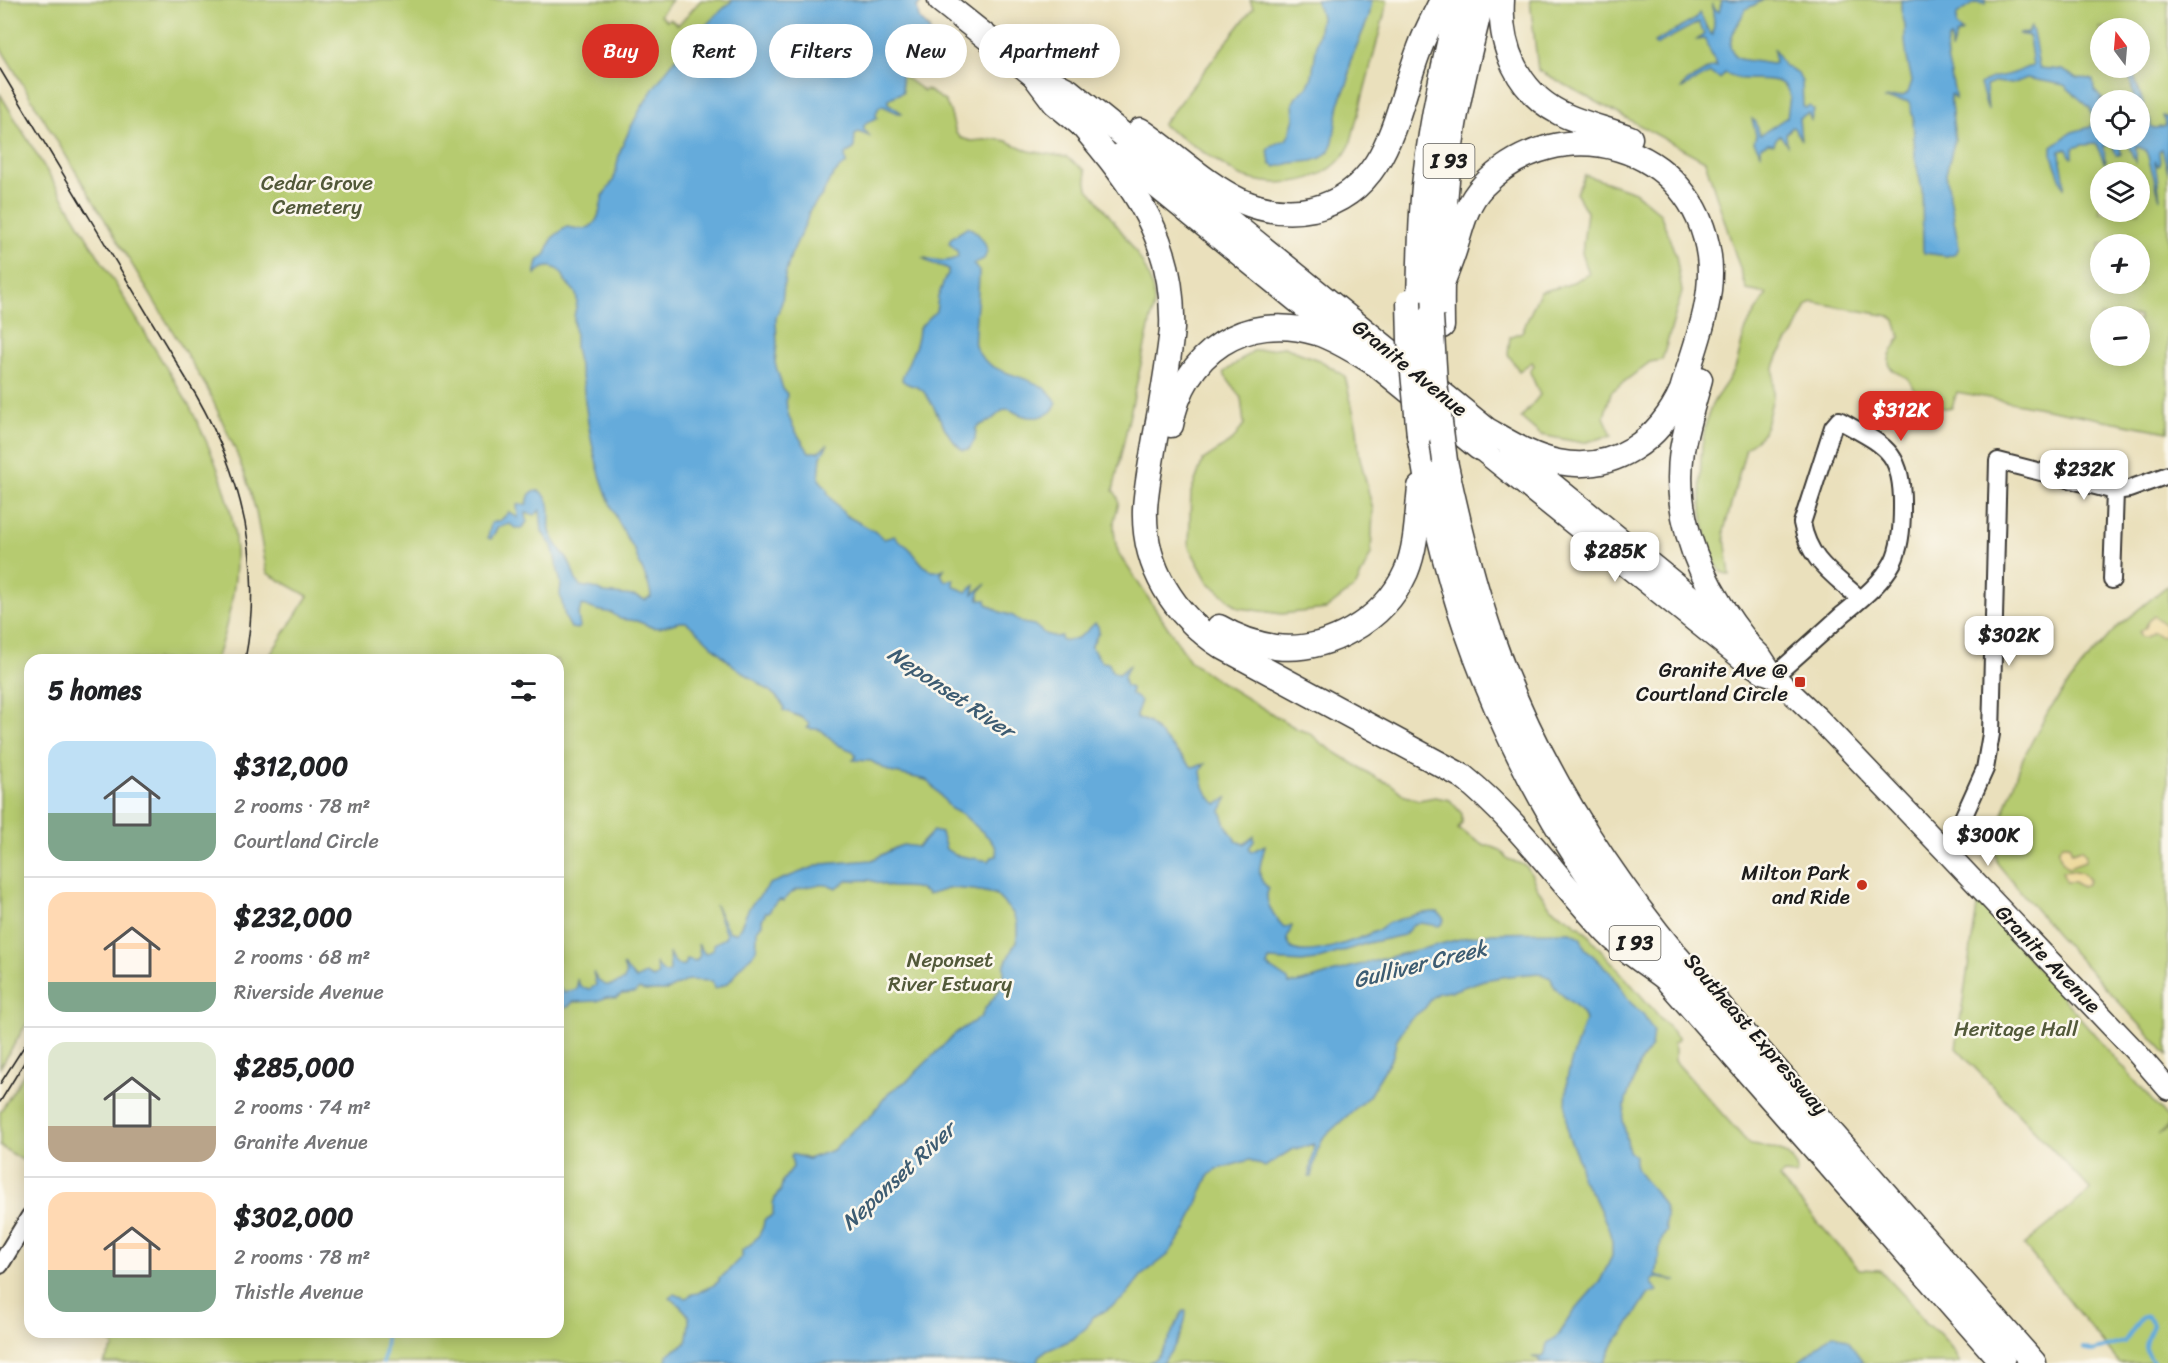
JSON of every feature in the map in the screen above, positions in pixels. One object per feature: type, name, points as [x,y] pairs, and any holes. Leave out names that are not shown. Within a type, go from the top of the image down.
[{"type":"highway","name":"Granite Avenue","points":[[940,0],[979,31]]},
{"type":"highway","points":[[1059,85],[1141,130],[1216,186],[1242,201],[1270,210],[1296,212],[1310,209],[1322,206],[1349,192],[1371,172],[1379,161],[1393,131],[1419,50],[1442,0]]},
{"type":"highway","name":"Southeast Expressway","points":[[1448,0],[1427,98],[1411,219],[1425,312],[1445,382],[1434,452],[1433,516],[1454,596],[1481,674],[1513,747],[1552,821],[1621,924],[1664,977],[2002,1363]]},
{"type":"highway","name":"I 93","points":[[1425,312],[1420,259],[1425,178],[1437,99],[1459,0]]},
{"type":"highway","name":"I 93","points":[[1425,312],[1438,165],[1451,84],[1471,0]]},
{"type":"highway","name":"Southeast Expressway","points":[[1482,0],[1461,86],[1451,146],[1444,206],[1441,286],[1410,340],[1434,452],[1478,563],[1502,640],[1517,677],[1569,785],[1634,887],[1684,951],[2046,1363]]},
{"type":"highway","points":[[1502,0],[1501,21],[1507,52],[1521,78],[1538,99],[1562,114],[1632,138],[1662,154],[1675,164],[1696,187],[1712,215],[1721,245],[1722,294],[1682,448],[1680,498],[1686,530],[1698,564],[1723,611],[1745,640]]},
{"type":"highway","name":"Granite Avenue","points":[[1036,78],[1055,103],[1374,363],[1483,439]]},
{"type":"highway","name":"Granite Avenue","points":[[1042,78],[1059,85],[1483,439]]},
{"type":"highway","points":[[1080,123],[1115,164],[1138,198],[1154,229],[1168,273],[1172,301],[1172,329],[1145,511],[1151,556],[1168,596],[1196,628],[1221,646],[1462,776],[1485,794],[1605,930],[1664,977]]},
{"type":"highway","points":[[1441,286],[1456,246],[1463,218],[1474,197],[1491,179],[1514,162],[1546,148],[1567,144],[1593,144],[1621,149],[1636,155],[1672,179],[1689,202],[1701,225],[1709,257],[1710,280],[1707,303],[1682,390],[1669,416],[1652,436],[1641,445],[1615,458],[1587,464],[1559,462],[1483,439]]},
{"type":"highway","points":[[1374,363],[1346,346],[1319,334],[1302,329],[1270,327],[1221,343],[1187,378],[1176,401],[1159,501],[1160,542],[1172,575],[1187,599],[1205,618],[1231,634],[1276,647],[1309,646],[1342,635],[1367,621],[1388,600],[1406,573],[1434,452]]},
{"type":"highway","name":"I 93","points":[[1434,452],[1453,554],[1487,661],[1522,743],[1556,807],[1584,852],[1629,918],[1675,974],[2017,1363]]},
{"type":"highway","name":"I 93","points":[[1434,452],[1493,643],[1508,681],[1551,772],[1603,859],[1632,901],[1677,957],[2034,1363]]},
{"type":"main road","name":"Granite Avenue","points":[[1483,439],[1745,640],[1761,656],[1774,676],[1819,719],[2136,1052],[2168,1089]]},
{"type":"main road","name":"Granite Avenue","points":[[1483,439],[1743,660],[1764,674],[1774,676]]},
{"type":"street","points":[[1774,676],[1860,599],[1885,574],[1893,562],[1902,525],[1902,485],[1898,465],[1880,443],[1839,420],[1833,427],[1802,523],[1804,535],[1813,554],[1860,599]]},
{"type":"street","points":[[1942,848],[1957,831],[1989,751],[1998,461],[2115,491],[2129,489],[2168,475]]},
{"type":"street","points":[[2112,580],[2115,491]]},
{"type":"street","points":[[0,1265],[24,1226]]},
{"type":"green space","name":"Neponset River Estuary","points":[[0,0],[672,0],[660,15],[667,21],[670,19],[677,24],[671,24],[671,78],[757,78],[757,24],[679,24],[701,0],[922,0],[917,7],[918,18],[925,24],[885,24],[885,78],[906,78],[924,91],[926,89],[945,101],[956,133],[961,138],[971,141],[996,139],[1007,141],[1029,151],[1066,157],[1085,170],[1088,189],[1134,248],[1148,276],[1153,291],[1154,305],[1113,491],[1119,502],[1114,519],[1115,535],[1119,554],[1190,661],[1297,729],[1310,733],[1322,744],[1378,779],[1391,784],[1405,796],[1419,800],[1435,797],[1450,800],[1462,814],[1462,823],[1458,829],[1485,846],[1500,850],[1508,859],[1526,866],[1551,908],[1580,926],[1679,1039],[1673,1044],[1675,1061],[1750,1145],[1779,1151],[1791,1158],[1797,1172],[1795,1175],[1784,1174],[1779,1178],[1859,1269],[1880,1270],[1913,1305],[1925,1324],[1939,1333],[1948,1343],[1960,1363],[103,1363],[114,1347],[106,1338],[564,1338],[564,654],[271,654],[308,596],[267,573],[249,487],[235,449],[207,388],[0,47]]},
{"type":"green space","points":[[1250,0],[1388,0],[1350,145],[1330,169],[1301,181],[1268,182],[1238,175],[1162,125],[1253,8]]},
{"type":"green space","points":[[1530,0],[2168,0],[2168,432],[1957,392],[1952,407],[1932,405],[1921,398],[1907,378],[1890,366],[1890,356],[1900,337],[1895,320],[1889,316],[1813,302],[1807,306],[1774,367],[1773,397],[1765,430],[1746,448],[1724,531],[1730,575],[1721,572],[1713,557],[1703,515],[1702,444],[1711,407],[1732,373],[1748,326],[1767,294],[1747,290],[1705,161],[1538,70]]},
{"type":"green space","points":[[0,94],[189,405],[206,440],[226,495],[234,533],[236,566],[231,607],[218,654],[24,654],[24,1028],[0,1068]]},
{"type":"green space","points":[[1585,175],[1635,192],[1660,213],[1676,256],[1682,292],[1662,360],[1650,362],[1611,392],[1604,417],[1612,435],[1583,443],[1541,435],[1521,418],[1540,395],[1530,372],[1534,365],[1532,362],[1519,371],[1508,354],[1510,337],[1522,332],[1540,292],[1567,285],[1589,274],[1582,253],[1587,212],[1576,193]]},
{"type":"green space","points":[[1284,347],[1321,361],[1345,376],[1357,428],[1359,454],[1373,510],[1371,554],[1356,586],[1326,609],[1282,614],[1239,608],[1208,582],[1189,547],[1191,492],[1203,460],[1233,440],[1244,424],[1241,398],[1223,373],[1253,351]]},
{"type":"green space","points":[[2168,585],[2168,1055],[2056,934],[1997,863],[1994,839],[2023,758],[2049,710],[2082,666],[2116,628]]},
{"type":"green space","name":"Heritage Hall","points":[[1978,900],[2168,1119],[2168,1126],[2158,1135],[2168,1128],[2168,1363],[2119,1363],[2024,1245],[2091,1190],[1956,1048]]},
{"type":"green space","points":[[24,1074],[24,1161],[0,1146],[0,1112]]},
{"type":"sand","points":[[2154,616],[2165,625],[2165,635],[2161,637],[2154,632],[2141,637],[2139,632]]},
{"type":"sand","points":[[2063,844],[2069,844],[2072,852],[2082,849],[2086,855],[2085,861],[2067,866],[2062,862],[2059,854],[2059,848]]},
{"type":"sand","points":[[2071,870],[2083,873],[2089,879],[2087,884],[2082,887],[2074,882],[2066,882],[2062,871]]},
{"type":"water","points":[[733,0],[922,0],[917,7],[919,18],[924,24],[885,24],[885,78],[901,78],[903,92],[888,99],[888,103],[902,113],[883,106],[879,107],[877,118],[867,122],[864,126],[864,130],[871,137],[859,132],[855,134],[854,149],[845,154],[846,164],[830,179],[822,195],[809,211],[791,255],[785,276],[782,302],[776,318],[775,363],[783,389],[787,394],[789,418],[809,452],[818,452],[828,444],[821,457],[819,479],[845,515],[884,539],[895,536],[928,569],[938,571],[944,569],[941,574],[945,581],[954,579],[955,587],[966,592],[975,585],[973,594],[986,584],[979,592],[979,600],[986,600],[987,604],[1000,612],[1013,616],[1023,623],[1034,625],[1045,634],[1061,636],[1061,640],[1066,641],[1076,639],[1095,623],[1098,626],[1099,632],[1091,647],[1102,662],[1109,663],[1115,673],[1119,674],[1130,665],[1124,680],[1126,686],[1131,688],[1131,694],[1141,701],[1137,718],[1148,722],[1192,767],[1205,764],[1201,770],[1205,790],[1218,804],[1228,797],[1221,811],[1236,841],[1244,844],[1254,836],[1254,841],[1249,848],[1251,852],[1265,845],[1260,868],[1261,879],[1269,888],[1267,898],[1273,914],[1284,927],[1292,926],[1287,939],[1291,948],[1309,951],[1333,947],[1378,930],[1388,923],[1419,914],[1438,912],[1444,919],[1439,926],[1414,924],[1404,935],[1368,943],[1316,960],[1302,962],[1269,960],[1267,966],[1288,980],[1289,984],[1464,938],[1492,933],[1571,932],[1580,937],[1585,948],[1612,974],[1630,1002],[1644,1015],[1653,1031],[1651,1047],[1641,1060],[1626,1100],[1623,1120],[1629,1151],[1635,1156],[1636,1168],[1659,1198],[1666,1213],[1667,1231],[1660,1246],[1656,1275],[1677,1281],[1657,1278],[1653,1280],[1652,1283],[1658,1291],[1648,1294],[1624,1332],[1615,1341],[1604,1363],[1540,1363],[1539,1359],[1532,1357],[1543,1357],[1548,1343],[1558,1335],[1573,1312],[1600,1281],[1612,1256],[1612,1241],[1608,1227],[1594,1197],[1580,1177],[1580,1164],[1568,1135],[1567,1078],[1585,1020],[1578,1008],[1557,990],[1551,978],[1538,973],[1484,980],[1452,991],[1438,993],[1425,1008],[1409,1020],[1397,1039],[1393,1056],[1369,1096],[1323,1138],[1311,1177],[1309,1177],[1314,1144],[1291,1150],[1265,1167],[1250,1160],[1218,1169],[1209,1175],[1186,1230],[1167,1256],[1141,1276],[1124,1298],[1092,1317],[1087,1327],[1073,1339],[1044,1352],[1039,1356],[1037,1363],[666,1363],[667,1355],[686,1343],[689,1320],[686,1313],[670,1297],[674,1294],[686,1298],[714,1285],[742,1257],[742,1250],[757,1237],[764,1220],[773,1215],[773,1203],[780,1192],[783,1180],[793,1167],[792,1154],[808,1159],[833,1150],[869,1118],[889,1092],[908,1080],[957,1032],[981,1017],[999,991],[1004,978],[1004,966],[1017,939],[1017,922],[1012,912],[995,894],[951,888],[928,895],[916,888],[886,886],[868,880],[849,880],[836,888],[815,885],[793,892],[784,901],[780,900],[769,912],[766,912],[757,930],[755,952],[725,985],[715,989],[712,981],[688,980],[666,991],[639,989],[635,993],[622,994],[616,998],[607,997],[597,1001],[573,1002],[564,1008],[564,993],[577,989],[577,979],[581,987],[590,989],[596,985],[593,972],[602,984],[610,985],[624,980],[626,974],[623,965],[636,979],[645,974],[653,978],[658,975],[656,964],[663,972],[670,971],[669,953],[679,965],[685,965],[687,959],[696,961],[700,955],[698,944],[705,954],[713,950],[714,944],[725,938],[726,935],[715,905],[729,932],[737,932],[750,906],[769,884],[822,864],[872,860],[903,845],[918,847],[933,831],[941,833],[946,849],[955,855],[989,861],[992,857],[997,856],[996,848],[988,837],[963,815],[951,809],[926,780],[890,772],[871,761],[853,760],[856,757],[853,751],[838,745],[821,730],[807,728],[810,725],[803,718],[783,710],[784,707],[775,696],[734,666],[686,622],[659,628],[651,627],[637,621],[620,619],[612,613],[583,605],[578,616],[580,627],[571,628],[565,617],[560,594],[561,583],[552,546],[542,532],[540,510],[535,515],[526,513],[527,522],[522,528],[515,528],[510,524],[498,527],[491,539],[488,538],[491,523],[501,520],[509,512],[518,518],[517,505],[527,504],[530,494],[540,491],[548,500],[550,531],[568,560],[580,586],[645,600],[651,597],[649,585],[635,551],[623,532],[598,470],[575,346],[574,319],[577,299],[575,292],[555,268],[545,268],[535,275],[538,261],[546,254],[552,238],[566,227],[588,228],[597,219],[603,196],[613,181],[621,149],[630,128],[671,64],[671,78],[757,78],[757,24],[707,24]]},
{"type":"water","points":[[1316,0],[1372,0],[1369,17],[1350,62],[1349,79],[1339,104],[1333,142],[1329,151],[1321,158],[1312,161],[1276,167],[1270,164],[1268,149],[1286,140],[1294,118],[1293,103],[1308,86],[1312,76],[1321,17]]},
{"type":"water","points":[[1722,0],[1764,0],[1746,9],[1734,31],[1730,46],[1735,57],[1739,59],[1772,64],[1775,63],[1774,48],[1783,65],[1797,72],[1802,82],[1803,106],[1806,108],[1809,105],[1814,110],[1811,120],[1808,113],[1799,118],[1801,140],[1792,127],[1786,134],[1787,145],[1780,135],[1774,144],[1768,143],[1761,146],[1761,153],[1754,142],[1756,135],[1752,119],[1756,122],[1760,135],[1787,117],[1790,96],[1786,87],[1779,82],[1742,79],[1725,73],[1720,79],[1710,73],[1682,88],[1685,83],[1712,67],[1717,67],[1704,39],[1697,40],[1704,34],[1699,22],[1656,45],[1654,42],[1696,19],[1699,13],[1708,31],[1713,35],[1712,3],[1719,12]]},
{"type":"water","points":[[1901,0],[1986,0],[1986,4],[1975,3],[1957,15],[1956,26],[1962,32],[1956,35],[1951,51],[1951,38],[1946,48],[1955,93],[1955,99],[1950,95],[1955,139],[1946,174],[1959,248],[1956,253],[1947,256],[1924,253],[1923,250],[1922,190],[1915,157],[1913,118],[1909,101],[1883,99],[1908,93],[1912,81],[1907,58]]},
{"type":"water","points":[[2031,27],[2040,68],[2062,70],[2077,78],[2093,79],[2094,90],[2090,90],[2090,108],[2064,85],[2027,78],[2012,84],[1996,82],[1986,86],[1988,111],[1980,84],[1988,79],[2033,66],[2029,36],[2018,34],[2027,33]]},
{"type":"water","points":[[2130,78],[2134,78],[2138,90],[2132,90]]},
{"type":"water","points":[[2163,116],[2168,118],[2168,172],[2162,149],[2159,151],[2160,165],[2158,166],[2155,161],[2160,199],[2146,150],[2150,150],[2150,119],[2151,126],[2154,128],[2163,127],[2165,125]]},
{"type":"water","points":[[2090,127],[2090,144],[2073,148],[2071,158],[2067,149],[2060,151],[2064,189],[2052,156],[2052,146],[2072,132]]},
{"type":"water","points":[[2099,150],[2104,150],[2104,162]]},
{"type":"water","points":[[2114,150],[2120,150],[2121,154],[2116,155]]},
{"type":"water","points":[[2130,150],[2136,150],[2135,162]]},
{"type":"water","points":[[968,227],[981,237],[987,252],[984,259],[973,264],[979,271],[975,346],[991,365],[1039,385],[1057,403],[1055,408],[1047,414],[1037,417],[1026,416],[1008,409],[1002,411],[991,421],[976,428],[975,440],[969,449],[963,450],[946,430],[923,391],[902,380],[917,342],[919,328],[936,311],[938,297],[948,274],[948,269],[924,258],[946,261],[958,256],[957,251],[949,243],[951,238]]},
{"type":"water","points":[[1183,1311],[1186,1311],[1184,1326],[1171,1352],[1162,1363],[1147,1363],[1159,1355]]},
{"type":"water","points":[[1833,1334],[1848,1341],[1864,1363],[1797,1363]]},
{"type":"waterway","points":[[2083,1348],[2092,1351],[2124,1342],[2141,1318],[2147,1316],[2153,1323],[2146,1347],[2154,1363]]},
{"type":"waterway","points":[[383,1363],[386,1338]]},
{"type":"tram line","points":[[0,69],[196,395],[226,458],[237,490],[250,557],[252,591],[246,654]]},
{"type":"tram line","points":[[0,1084],[24,1046]]},
{"type":"tram line","points":[[0,1102],[24,1063]]},
{"type":"place","name":"Granite Ave @ Courtland Circle","points":[[1800,682]]},
{"type":"place","name":"Milton Park and Ride","points":[[1862,885]]},
{"type":"park label","name":"Cedar Grove Cemetery","points":[[317,195]]},
{"type":"water label","name":"Neponset River","points":[[951,692]]},
{"type":"water label","name":"Gulliver Creek","points":[[1420,964]]},
{"type":"water label","name":"Neponset River","points":[[898,1176]]}]
